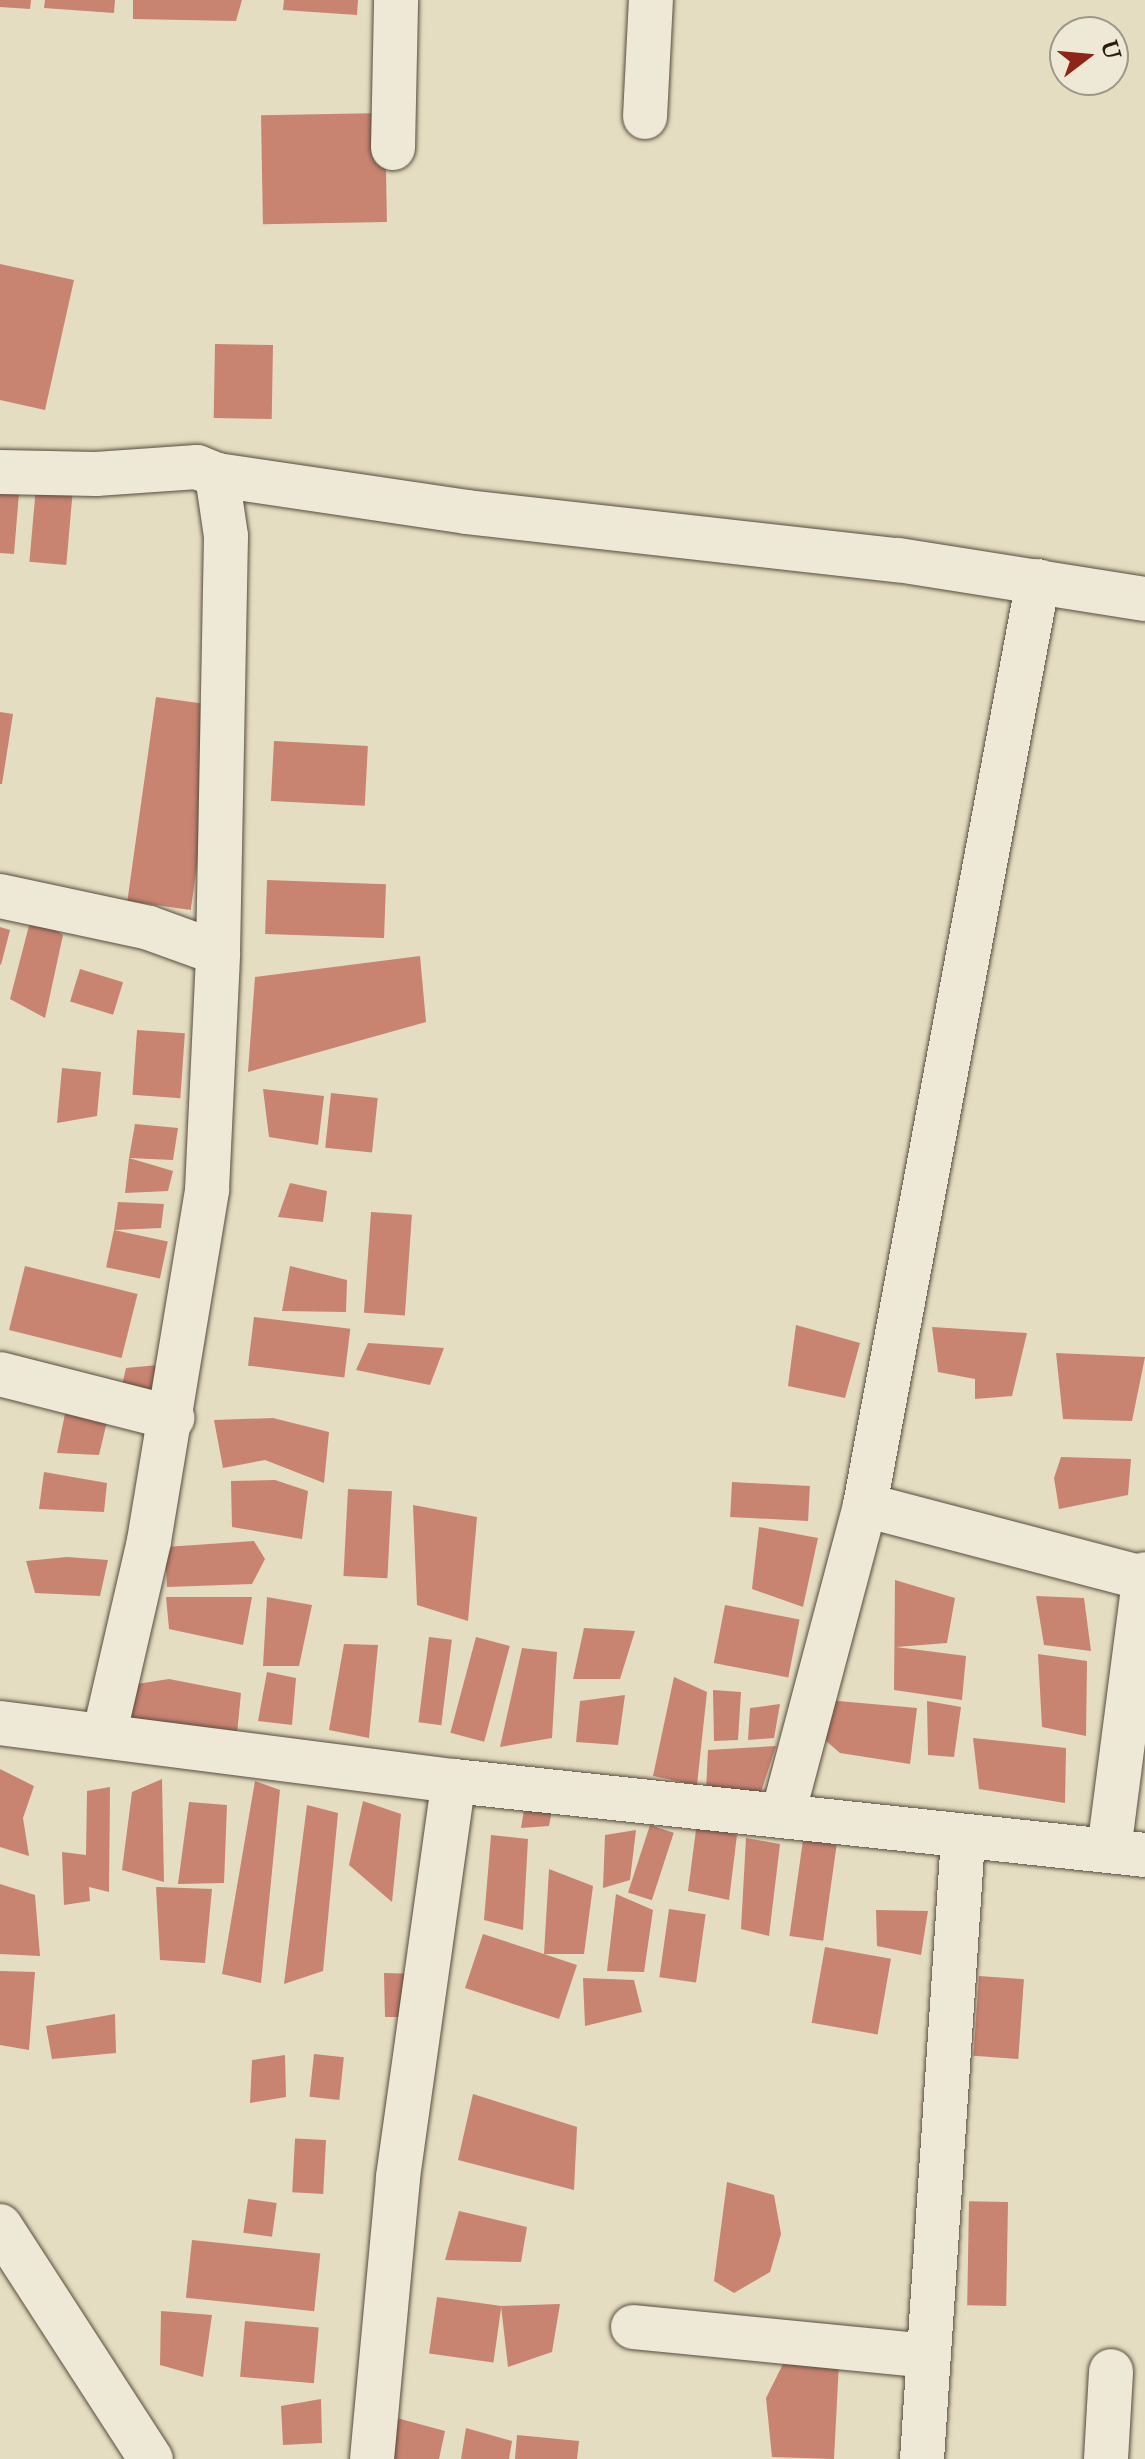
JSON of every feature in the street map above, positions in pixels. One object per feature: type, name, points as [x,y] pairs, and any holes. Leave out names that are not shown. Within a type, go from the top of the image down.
[{"type":"street","points":[[393,148],[396,0]]},
{"type":"street","points":[[645,117],[651,0]]},
{"type":"street","points":[[0,472],[96,474],[197,467],[217,475],[467,512],[1038,581],[1145,599]]},
{"type":"street","points":[[104,1736],[172,1418],[207,1190],[218,953],[226,536],[217,475]]},
{"type":"street","points":[[783,1814],[865,1505],[1038,581]]},
{"type":"street","points":[[0,896],[149,928],[218,953]]},
{"type":"street","points":[[0,1374],[172,1418]]},
{"type":"street","points":[[0,1723],[454,1781],[783,1814],[963,1838],[1127,1853],[1145,1576],[865,1505]]},
{"type":"street","points":[[372,2459],[398,2177],[454,1781]]},
{"type":"street","points":[[922,2459],[963,1838]]},
{"type":"street","points":[[0,2226],[151,2459]]},
{"type":"street","points":[[633,2327],[929,2356]]},
{"type":"street","points":[[1106,2459],[1111,2371]]},
{"type":"building","points":[[0,0],[31,0],[30,9],[0,7]]},
{"type":"building","points":[[45,0],[115,0],[114,13],[44,8]]},
{"type":"building","points":[[133,0],[242,0],[236,21],[133,19]]},
{"type":"building","points":[[284,0],[358,0],[357,15],[283,10]]},
{"type":"building","points":[[385,113],[387,222],[263,224],[261,115]]},
{"type":"building","points":[[0,264],[74,280],[45,410],[0,400]]},
{"type":"building","points":[[215,344],[273,345],[272,419],[214,418]]},
{"type":"building","points":[[37,475],[74,478],[66,565],[29,562]]},
{"type":"building","points":[[0,479],[20,481],[14,554],[0,553]]},
{"type":"building","points":[[156,697],[219,706],[191,910],[127,901]]},
{"type":"building","points":[[0,712],[13,714],[2,784],[0,784]]},
{"type":"building","points":[[274,741],[368,746],[365,806],[271,801]]},
{"type":"building","points":[[267,880],[386,884],[384,938],[265,934]]},
{"type":"building","points":[[32,914],[63,935],[45,1018],[10,999]]},
{"type":"building","points":[[0,927],[10,930],[1,965],[0,964]]},
{"type":"building","points":[[420,956],[426,1022],[248,1072],[255,977]]},
{"type":"building","points":[[80,969],[123,982],[113,1015],[70,1002]]},
{"type":"building","points":[[137,1030],[185,1033],[180,1098],[132,1095]]},
{"type":"building","points":[[62,1068],[101,1072],[97,1116],[57,1123]]},
{"type":"building","points":[[263,1089],[324,1096],[318,1145],[269,1137]]},
{"type":"building","points":[[331,1093],[378,1098],[372,1153],[325,1148]]},
{"type":"building","points":[[135,1124],[178,1128],[173,1160],[129,1158]]},
{"type":"building","points":[[129,1158],[173,1171],[168,1191],[125,1193]]},
{"type":"building","points":[[290,1183],[327,1191],[323,1222],[278,1217]]},
{"type":"building","points":[[118,1202],[164,1204],[161,1228],[114,1230]]},
{"type":"building","points":[[371,1212],[412,1215],[405,1316],[364,1313]]},
{"type":"building","points":[[114,1230],[168,1241],[160,1279],[106,1267]]},
{"type":"building","points":[[25,1266],[138,1294],[122,1358],[9,1330]]},
{"type":"building","points":[[290,1266],[347,1280],[346,1312],[282,1311]]},
{"type":"building","points":[[254,1317],[350,1329],[344,1377],[248,1366]]},
{"type":"building","points":[[796,1325],[860,1343],[845,1398],[788,1386]]},
{"type":"building","points":[[932,1327],[1027,1333],[1012,1396],[975,1399],[975,1379],[938,1372]]},
{"type":"building","points":[[368,1343],[444,1348],[430,1385],[356,1370]]},
{"type":"building","points":[[1056,1353],[1145,1357],[1132,1421],[1063,1419]]},
{"type":"building","points":[[158,1365],[157,1401],[118,1403],[126,1368]]},
{"type":"building","points":[[68,1399],[110,1409],[99,1455],[57,1453]]},
{"type":"building","points":[[273,1418],[329,1432],[324,1483],[265,1460],[223,1468],[214,1420]]},
{"type":"building","points":[[1061,1457],[1131,1459],[1128,1495],[1059,1509],[1054,1478]]},
{"type":"building","points":[[44,1472],[107,1483],[104,1512],[39,1509]]},
{"type":"building","points":[[275,1480],[308,1491],[302,1539],[232,1527],[231,1481]]},
{"type":"building","points":[[732,1482],[810,1486],[808,1521],[730,1517]]},
{"type":"building","points":[[348,1489],[392,1491],[387,1578],[343,1576]]},
{"type":"building","points":[[413,1505],[477,1517],[468,1621],[417,1605]]},
{"type":"building","points":[[759,1527],[818,1538],[803,1607],[752,1589]]},
{"type":"building","points":[[254,1541],[265,1559],[252,1584],[167,1587],[165,1547]]},
{"type":"building","points":[[67,1557],[108,1560],[100,1596],[35,1593],[26,1561]]},
{"type":"building","points":[[895,1580],[955,1598],[947,1643],[896,1647],[966,1656],[962,1700],[894,1690]]},
{"type":"building","points":[[1036,1596],[1084,1598],[1091,1651],[1044,1645]]},
{"type":"building","points":[[166,1597],[252,1597],[243,1645],[169,1629]]},
{"type":"building","points":[[267,1597],[312,1605],[299,1666],[263,1666]]},
{"type":"building","points":[[725,1605],[800,1620],[788,1677],[714,1663]]},
{"type":"building","points":[[584,1628],[635,1631],[620,1679],[573,1679]]},
{"type":"building","points":[[429,1637],[452,1640],[441,1725],[419,1722]]},
{"type":"building","points":[[476,1637],[510,1646],[484,1742],[450,1733]]},
{"type":"building","points":[[344,1644],[378,1645],[369,1738],[329,1730]]},
{"type":"building","points":[[522,1648],[557,1652],[552,1738],[500,1747]]},
{"type":"building","points":[[1038,1654],[1087,1661],[1086,1736],[1042,1727]]},
{"type":"building","points":[[267,1672],[296,1678],[292,1725],[258,1721]]},
{"type":"building","points":[[674,1677],[707,1692],[697,1785],[653,1776]]},
{"type":"building","points":[[169,1679],[241,1693],[237,1734],[131,1725],[124,1686]]},
{"type":"building","points":[[713,1690],[741,1692],[738,1740],[714,1741]]},
{"type":"building","points":[[625,1695],[618,1745],[576,1742],[580,1701]]},
{"type":"building","points":[[827,1700],[917,1708],[910,1764],[840,1753],[825,1740]]},
{"type":"building","points":[[927,1701],[961,1707],[954,1757],[928,1755]]},
{"type":"building","points":[[780,1704],[774,1738],[748,1740],[750,1708]]},
{"type":"building","points":[[973,1738],[1066,1748],[1065,1803],[979,1789]]},
{"type":"building","points":[[776,1746],[760,1795],[706,1790],[708,1750]]},
{"type":"building","points":[[0,1769],[34,1786],[23,1818],[29,1856],[0,1847]]},
{"type":"building","points":[[162,1779],[164,1882],[122,1870],[132,1792]]},
{"type":"building","points":[[255,1781],[280,1790],[261,1983],[222,1974]]},
{"type":"building","points":[[110,1787],[109,1892],[89,1887],[90,1901],[64,1905],[62,1852],[86,1855],[87,1791]]},
{"type":"building","points":[[526,1798],[554,1799],[549,1826],[521,1828]]},
{"type":"building","points":[[363,1801],[401,1814],[392,1902],[349,1865]]},
{"type":"building","points":[[189,1802],[227,1805],[224,1883],[178,1884]]},
{"type":"building","points":[[307,1805],[338,1813],[323,1971],[284,1984]]},
{"type":"building","points":[[697,1822],[737,1835],[729,1900],[688,1891]]},
{"type":"building","points":[[650,1825],[674,1833],[652,1900],[628,1893]]},
{"type":"building","points":[[636,1830],[630,1880],[603,1888],[605,1835]]},
{"type":"building","points":[[491,1835],[528,1839],[523,1930],[484,1920]]},
{"type":"building","points":[[746,1838],[780,1844],[769,1936],[741,1929]]},
{"type":"building","points":[[803,1840],[837,1845],[823,1941],[790,1936]]},
{"type":"building","points":[[549,1869],[593,1886],[584,1954],[544,1954]]},
{"type":"building","points":[[0,1884],[35,1895],[40,1956],[0,1954]]},
{"type":"building","points":[[156,1887],[212,1889],[205,1963],[160,1960]]},
{"type":"building","points":[[616,1894],[653,1910],[644,1972],[607,1971]]},
{"type":"building","points":[[669,1909],[706,1914],[696,1982],[659,1977]]},
{"type":"building","points":[[876,1910],[928,1911],[921,1955],[877,1946]]},
{"type":"building","points":[[483,1934],[577,1965],[559,2019],[465,1988]]},
{"type":"building","points":[[825,1947],[891,1959],[878,2034],[812,2023]]},
{"type":"building","points":[[0,1971],[35,1972],[29,2050],[0,2045]]},
{"type":"building","points":[[384,1973],[418,1974],[413,2017],[385,2017]]},
{"type":"building","points":[[979,1976],[1024,1979],[1018,2059],[973,2056]]},
{"type":"building","points":[[583,1978],[634,1980],[642,2012],[585,2026]]},
{"type":"building","points":[[115,2014],[116,2053],[52,2059],[46,2026]]},
{"type":"building","points":[[314,2054],[344,2057],[339,2100],[310,2097]]},
{"type":"building","points":[[285,2055],[286,2097],[250,2103],[252,2060]]},
{"type":"building","points":[[473,2094],[577,2127],[574,2190],[458,2160]]},
{"type":"building","points":[[295,2138],[326,2140],[323,2194],[292,2192]]},
{"type":"building","points":[[727,2182],[774,2195],[781,2234],[770,2272],[734,2293],[714,2281]]},
{"type":"building","points":[[248,2199],[277,2203],[272,2237],[243,2233]]},
{"type":"building","points":[[969,2201],[1008,2202],[1006,2306],[967,2305]]},
{"type":"building","points":[[459,2211],[527,2227],[521,2262],[445,2260]]},
{"type":"building","points":[[192,2240],[320,2253],[314,2311],[186,2298]]},
{"type":"building","points":[[437,2297],[501,2306],[493,2362],[429,2353]]},
{"type":"building","points":[[560,2304],[552,2352],[508,2367],[501,2306]]},
{"type":"building","points":[[161,2311],[212,2315],[203,2377],[160,2365]]},
{"type":"building","points":[[245,2321],[319,2327],[314,2383],[240,2377]]},
{"type":"building","points":[[787,2356],[839,2362],[834,2459],[772,2457],[766,2398]]},
{"type":"building","points":[[321,2399],[322,2443],[283,2445],[281,2406]]},
{"type":"building","points":[[397,2418],[445,2431],[439,2459],[393,2459]]},
{"type":"building","points":[[466,2428],[512,2441],[509,2459],[461,2459]]},
{"type":"building","points":[[517,2435],[579,2441],[577,2459],[515,2459]]}]
